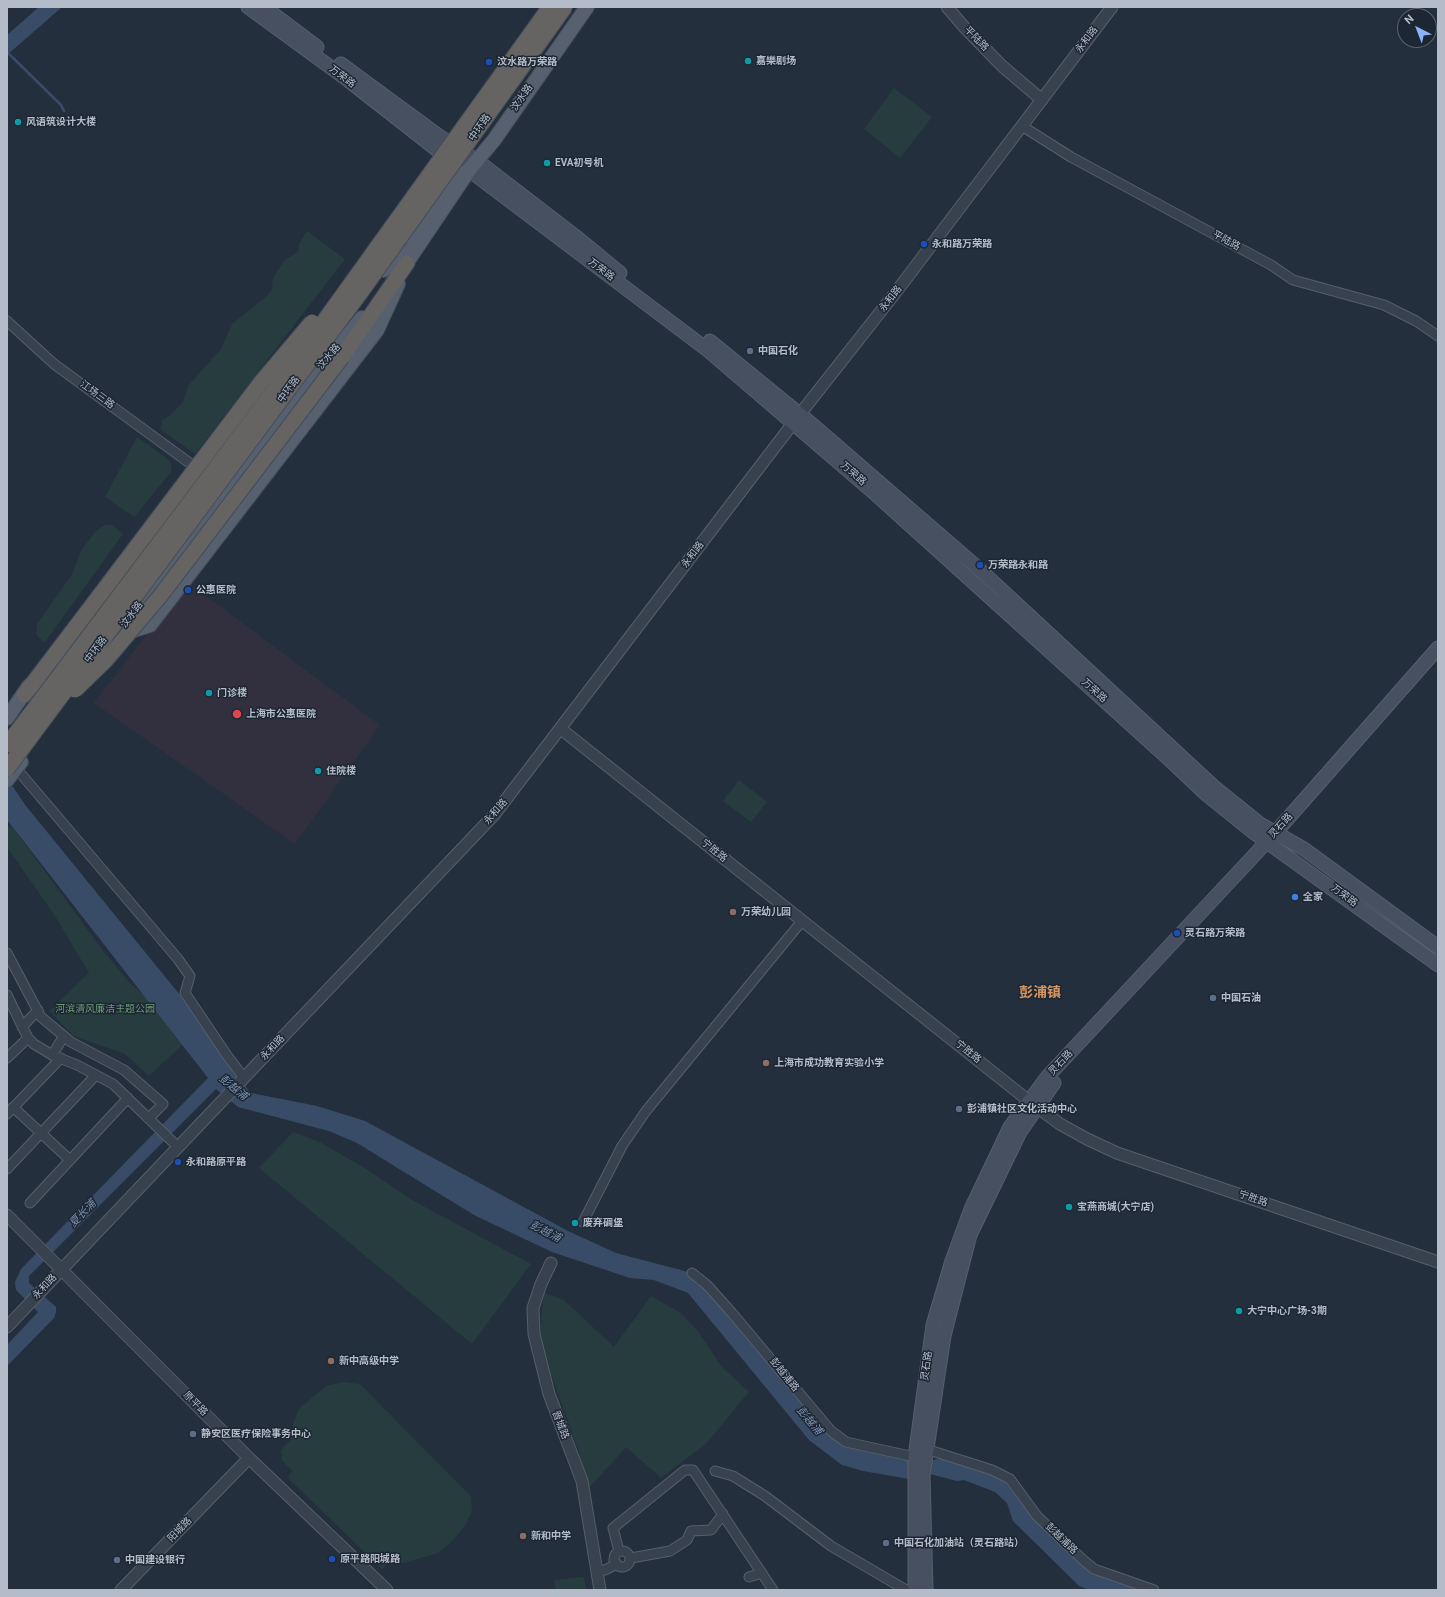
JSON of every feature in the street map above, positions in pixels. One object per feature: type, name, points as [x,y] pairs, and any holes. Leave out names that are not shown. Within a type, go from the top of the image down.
[{"type":"highway","name":"中环路","points":[[9,764],[281,380],[550,7]]},
{"type":"highway","name":"中环路","points":[[9,764],[48,720],[361,292],[565,7]]},
{"type":"highway","points":[[48,720],[106,660],[161,595],[342,357],[407,263]]},
{"type":"highway","points":[[24,696],[98,604],[262,381],[364,266]]},
{"type":"main road","name":"万荣路","points":[[248,7],[348,80],[470,163],[797,419],[978,570],[1208,782],[1254,819],[1274,839],[1438,965]]},
{"type":"main road","name":"万荣路","points":[[264,7],[448,149]]},
{"type":"main road","points":[[9,764],[95,635],[395,232],[448,149],[543,7]]},
{"type":"main road","points":[[95,635],[98,604],[354,276],[377,242],[555,7]]},
{"type":"main road","points":[[9,764],[58,695],[185,524],[384,270],[452,180],[470,163],[576,7]]},
{"type":"main road","name":"汶水路","points":[[48,720],[116,637],[296,399],[407,263],[446,206],[470,163],[494,140],[587,7]]},
{"type":"main road","points":[[446,206],[452,180]]},
{"type":"main road","points":[[377,242],[395,232]]},
{"type":"main road","points":[[384,270],[418,246]]},
{"type":"main road","points":[[116,637],[150,626],[377,330],[407,263]]},
{"type":"main road","points":[[296,399],[330,391]]},
{"type":"main road","points":[[7,718],[24,696],[41,663],[191,464],[209,460]]},
{"type":"main road","name":"灵石路","points":[[1274,839],[1438,648]]},
{"type":"main road","name":"灵石路","points":[[915,1590],[920,1454],[944,1336],[970,1236],[1033,1104],[1048,1076],[1274,839],[1438,657]]},
{"type":"main road","points":[[48,720],[58,695]]},
{"type":"main road","name":"万荣路","points":[[1274,839],[1304,849],[1438,947]]},
{"type":"main road","name":"灵石路","points":[[919,1486],[926,1590]]},
{"type":"street","name":"平陆路","points":[[948,7],[965,28],[1002,66],[1042,100]]},
{"type":"street","name":"永和路","points":[[7,1327],[62,1269],[175,1144],[216,1108],[494,815],[896,292],[1112,7]]},
{"type":"street","name":"平陆路","points":[[1022,126],[1071,156],[1271,265],[1293,280],[1384,305],[1438,336]]},
{"type":"street","name":"江场三路","points":[[7,320],[54,364],[191,464]]},
{"type":"street","name":"宁胜路","points":[[561,729],[1033,1104],[1087,1139],[1117,1153],[1438,1262]]},
{"type":"street","points":[[9,764],[178,959],[190,976],[185,993],[244,1078]]},
{"type":"street","points":[[583,1222],[622,1146],[646,1111],[802,921]]},
{"type":"street","points":[[7,953],[41,1017],[71,1042],[124,1070],[163,1104],[149,1118]]},
{"type":"street","points":[[7,995],[10,1008],[28,1038],[34,1044],[52,1055],[113,1084],[175,1144]]},
{"type":"street","points":[[22,1027],[38,1010]]},
{"type":"street","points":[[52,1055],[64,1036]]},
{"type":"street","points":[[7,1058],[28,1038]]},
{"type":"street","points":[[7,1114],[61,1058]]},
{"type":"street","points":[[7,1169],[96,1075]]},
{"type":"street","points":[[30,1203],[128,1098]]},
{"type":"street","points":[[13,1107],[70,1160]]},
{"type":"street","name":"原平路","points":[[7,1215],[249,1458],[388,1590]]},
{"type":"street","name":"晋城路","points":[[552,1263],[541,1284],[533,1308],[534,1334],[548,1394],[582,1481],[600,1590]]},
{"type":"street","name":"彭越浦路","points":[[692,1273],[706,1285],[732,1313],[831,1431],[846,1442],[920,1454],[992,1470],[1010,1479],[1037,1516],[1082,1559],[1094,1568],[1154,1590]]},
{"type":"street","name":"阳城路","points":[[121,1590],[249,1458]]},
{"type":"street","points":[[619,1551],[613,1528],[685,1470],[693,1470],[773,1590]]},
{"type":"street","points":[[715,1471],[733,1476],[765,1496],[831,1546],[906,1590]]},
{"type":"street","points":[[631,1558],[670,1552],[687,1540],[691,1531],[711,1530],[723,1514]]},
{"type":"street","points":[[617,1564],[614,1561],[615,1555],[619,1551]]},
{"type":"street","points":[[619,1551],[624,1551],[631,1558]]},
{"type":"street","points":[[597,1571],[617,1564],[627,1566],[631,1558]]},
{"type":"street","points":[[749,1577],[762,1573]]},
{"type":"shaded area","name":"上海市公惠医院","points":[[187,582],[380,725],[295,844],[94,703]]},
{"type":"green space","points":[[894,88],[932,117],[900,158],[864,129]]},
{"type":"green space","points":[[307,231],[345,259],[195,454],[161,430],[162,420],[169,416],[183,402],[188,386],[221,349],[232,324],[267,296],[273,288],[272,282],[275,274],[285,260],[298,252],[299,244]]},
{"type":"green space","points":[[137,437],[171,463],[171,472],[134,517],[105,497]]},
{"type":"green space","points":[[105,525],[112,525],[123,534],[45,642],[41,640],[36,634],[37,624],[72,574],[82,549],[96,531]]},
{"type":"green space","points":[[739,780],[767,802],[751,822],[723,801]]},
{"type":"green space","name":"河滨清风廉洁主题公园","points":[[11,825],[104,952],[129,982],[156,1006],[183,1044],[149,1076],[125,1054],[74,1036],[49,1011],[89,973],[55,916],[7,847],[7,829]]},
{"type":"green space","points":[[293,1132],[320,1142],[368,1170],[412,1200],[531,1264],[472,1344],[259,1168]]},
{"type":"green space","points":[[544,1293],[564,1300],[614,1347],[651,1296],[681,1313],[698,1331],[721,1366],[749,1392],[707,1443],[661,1478],[626,1447],[588,1489],[578,1449],[549,1369],[540,1331]]},
{"type":"green space","points":[[343,1382],[360,1384],[471,1496],[472,1511],[465,1526],[451,1542],[438,1553],[404,1563],[391,1562],[382,1569],[288,1478],[292,1471],[282,1460],[281,1450],[291,1440],[293,1424],[299,1409],[326,1386]]},
{"type":"green space","points":[[584,1577],[586,1590],[556,1590],[554,1580]]},
{"type":"water","points":[[39,7],[62,7],[7,55],[7,35]]},
{"type":"water","points":[[7,778],[26,806],[180,995],[234,1073],[251,1093],[317,1106],[365,1121],[568,1231],[616,1253],[692,1273],[846,1442],[930,1461],[943,1457],[1001,1477],[1033,1516],[1082,1564],[1146,1590],[1090,1590],[1079,1586],[1013,1521],[1007,1503],[995,1492],[964,1480],[957,1481],[930,1474],[909,1479],[863,1471],[842,1465],[809,1440],[688,1293],[654,1280],[630,1278],[552,1252],[474,1215],[357,1143],[329,1131],[238,1107],[216,1089],[29,1276],[29,1283],[56,1307],[56,1312],[54,1318],[7,1366],[7,1345],[38,1312],[16,1290],[15,1282],[21,1269],[208,1078],[7,820]]},
{"type":"waterway","points":[[7,52],[61,105],[64,111]]},
{"type":"place","name":"嘉樂剧场","points":[[748,61]]},
{"type":"place","name":"汶水路万荣路","points":[[489,62]]},
{"type":"place","name":"风语筑设计大楼","points":[[18,122]]},
{"type":"place","name":"EVA初号机","points":[[547,163]]},
{"type":"place","name":"永和路万荣路","points":[[924,244]]},
{"type":"place","name":"中国石化","points":[[750,351]]},
{"type":"place","name":"万荣路永和路","points":[[980,565]]},
{"type":"place","name":"公惠医院","points":[[188,590]]},
{"type":"place","name":"门诊楼","points":[[209,693]]},
{"type":"place","name":"上海市公惠医院","points":[[237,714]]},
{"type":"place","name":"住院楼","points":[[318,771]]},
{"type":"place","name":"全家","points":[[1295,897]]},
{"type":"place","name":"万荣幼儿园","points":[[733,912]]},
{"type":"place","name":"灵石路万荣路","points":[[1177,933]]},
{"type":"place","name":"中国石油","points":[[1213,998]]},
{"type":"place","name":"上海市成功教育实验小学","points":[[766,1063]]},
{"type":"place","name":"彭浦镇社区文化活动中心","points":[[959,1109]]},
{"type":"place","name":"永和路原平路","points":[[178,1162]]},
{"type":"place","name":"宝燕商城(大宁店)","points":[[1069,1207]]},
{"type":"place","name":"废弃碉堡","points":[[575,1223]]},
{"type":"place","name":"大宁中心广场-3期","points":[[1239,1311]]},
{"type":"place","name":"新中高级中学","points":[[331,1361]]},
{"type":"place","name":"静安区医疗保险事务中心","points":[[193,1434]]},
{"type":"place","name":"新和中学","points":[[523,1536]]},
{"type":"place","name":"中国石化加油站（灵石路站）","points":[[886,1543]]},
{"type":"place","name":"原平路阳城路","points":[[332,1559]]},
{"type":"place","name":"中国建设银行","points":[[117,1560]]},
{"type":"district","name":"彭浦镇","points":[[1040,993]]},
{"type":"water label","name":"彭越浦","points":[[233,1088]]},
{"type":"water label","name":"夏长浦","points":[[83,1214]]},
{"type":"water label","name":"彭越浦","points":[[545,1232]]},
{"type":"water label","name":"彭越浦","points":[[809,1421]]}]
